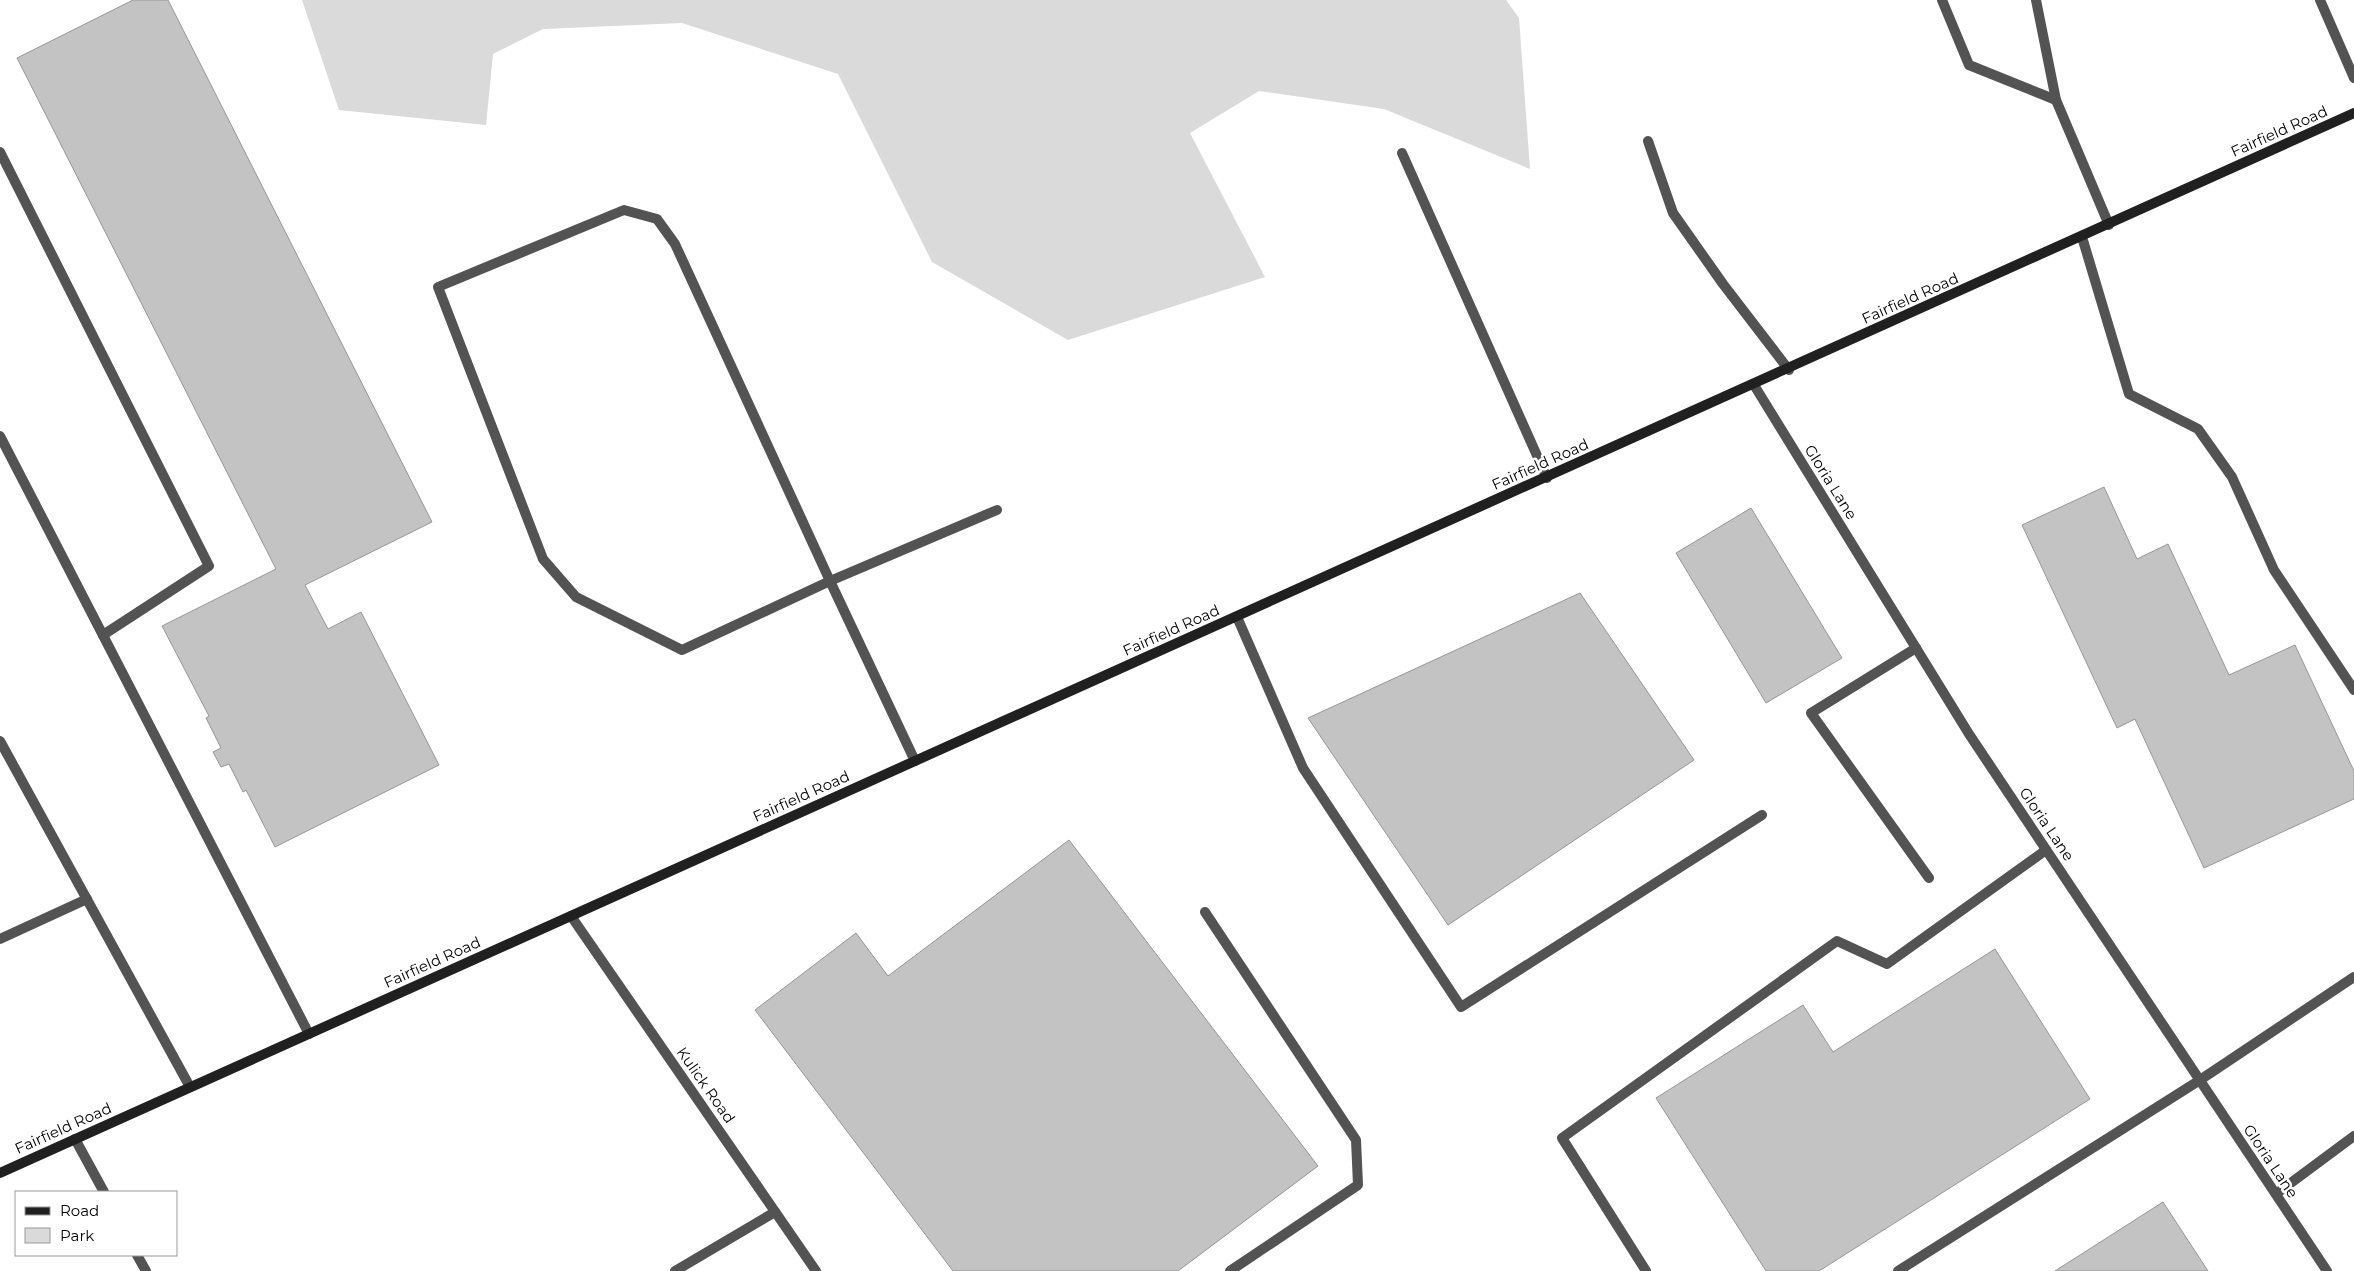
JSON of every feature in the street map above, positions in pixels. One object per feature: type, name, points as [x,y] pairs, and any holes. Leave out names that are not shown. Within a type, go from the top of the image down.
[{"type":"street","points":[[1942,0],[1969,65],[2056,100]]},
{"type":"street","points":[[2036,0],[2056,100],[2109,226]]},
{"type":"street","points":[[2320,0],[2354,78]]},
{"type":"street","name":"Fairfield Road","points":[[0,1173],[1789,370],[2354,114]]},
{"type":"street","points":[[1648,141],[1673,213],[1723,284],[1789,370]]},
{"type":"street","points":[[0,152],[209,566],[104,636]]},
{"type":"street","points":[[1402,153],[1547,478]]},
{"type":"street","points":[[915,761],[830,582],[675,244],[657,219],[624,210],[438,287],[543,559],[576,597],[682,650],[830,582],[997,510]]},
{"type":"street","points":[[2082,237],[2129,394],[2198,429],[2232,477],[2274,570],[2354,690]]},
{"type":"street","name":"Gloria Lane","points":[[1754,385],[1969,734],[2327,1271]]},
{"type":"street","points":[[0,436],[309,1034]]},
{"type":"street","points":[[1237,617],[1303,768],[1461,1007],[1762,815]]},
{"type":"street","points":[[1916,648],[1811,713],[1930,878]]},
{"type":"street","points":[[0,741],[190,1087]]},
{"type":"street","points":[[1646,1271],[1562,1138],[1836,941],[1887,964],[2046,850]]},
{"type":"street","points":[[0,939],[87,899]]},
{"type":"street","points":[[1205,912],[1356,1140],[1358,1185],[1230,1271]]},
{"type":"street","name":"Kulick Road","points":[[571,916],[816,1271]]},
{"type":"street","points":[[1898,1271],[2200,1080],[2354,977]]},
{"type":"street","points":[[2276,1194],[2354,1136]]},
{"type":"street","points":[[75,1140],[103,1191]]},
{"type":"street","points":[[675,1271],[775,1212]]},
{"type":"street","points":[[138,1256],[146,1271]]},
{"type":"green space","points":[[302,0],[1506,0],[1519,18],[1530,169],[1384,109],[1259,91],[1190,133],[1265,277],[1068,340],[932,262],[838,74],[682,23],[543,29],[493,54],[486,125],[339,110]]},
{"type":"building","points":[[133,0],[168,0],[432,522],[305,585],[328,629],[361,612],[439,765],[275,847],[246,790],[243,792],[229,764],[221,767],[213,752],[221,748],[206,718],[209,716],[162,626],[276,569],[17,58]]},
{"type":"building","points":[[2104,487],[2137,559],[2168,544],[2229,675],[2295,645],[2354,771],[2354,799],[2204,868],[2135,719],[2117,728],[2022,525]]},
{"type":"building","points":[[1751,508],[1842,658],[1766,703],[1676,553]]},
{"type":"building","points":[[1580,593],[1694,760],[1448,925],[1308,718]]},
{"type":"building","points":[[1069,840],[1318,1166],[1178,1271],[953,1271],[755,1010],[856,933],[888,976]]},
{"type":"building","points":[[1995,949],[2090,1099],[1819,1271],[1766,1271],[1656,1098],[1803,1005],[1833,1052]]},
{"type":"building","points":[[2163,1202],[2208,1271],[2055,1271]]}]
